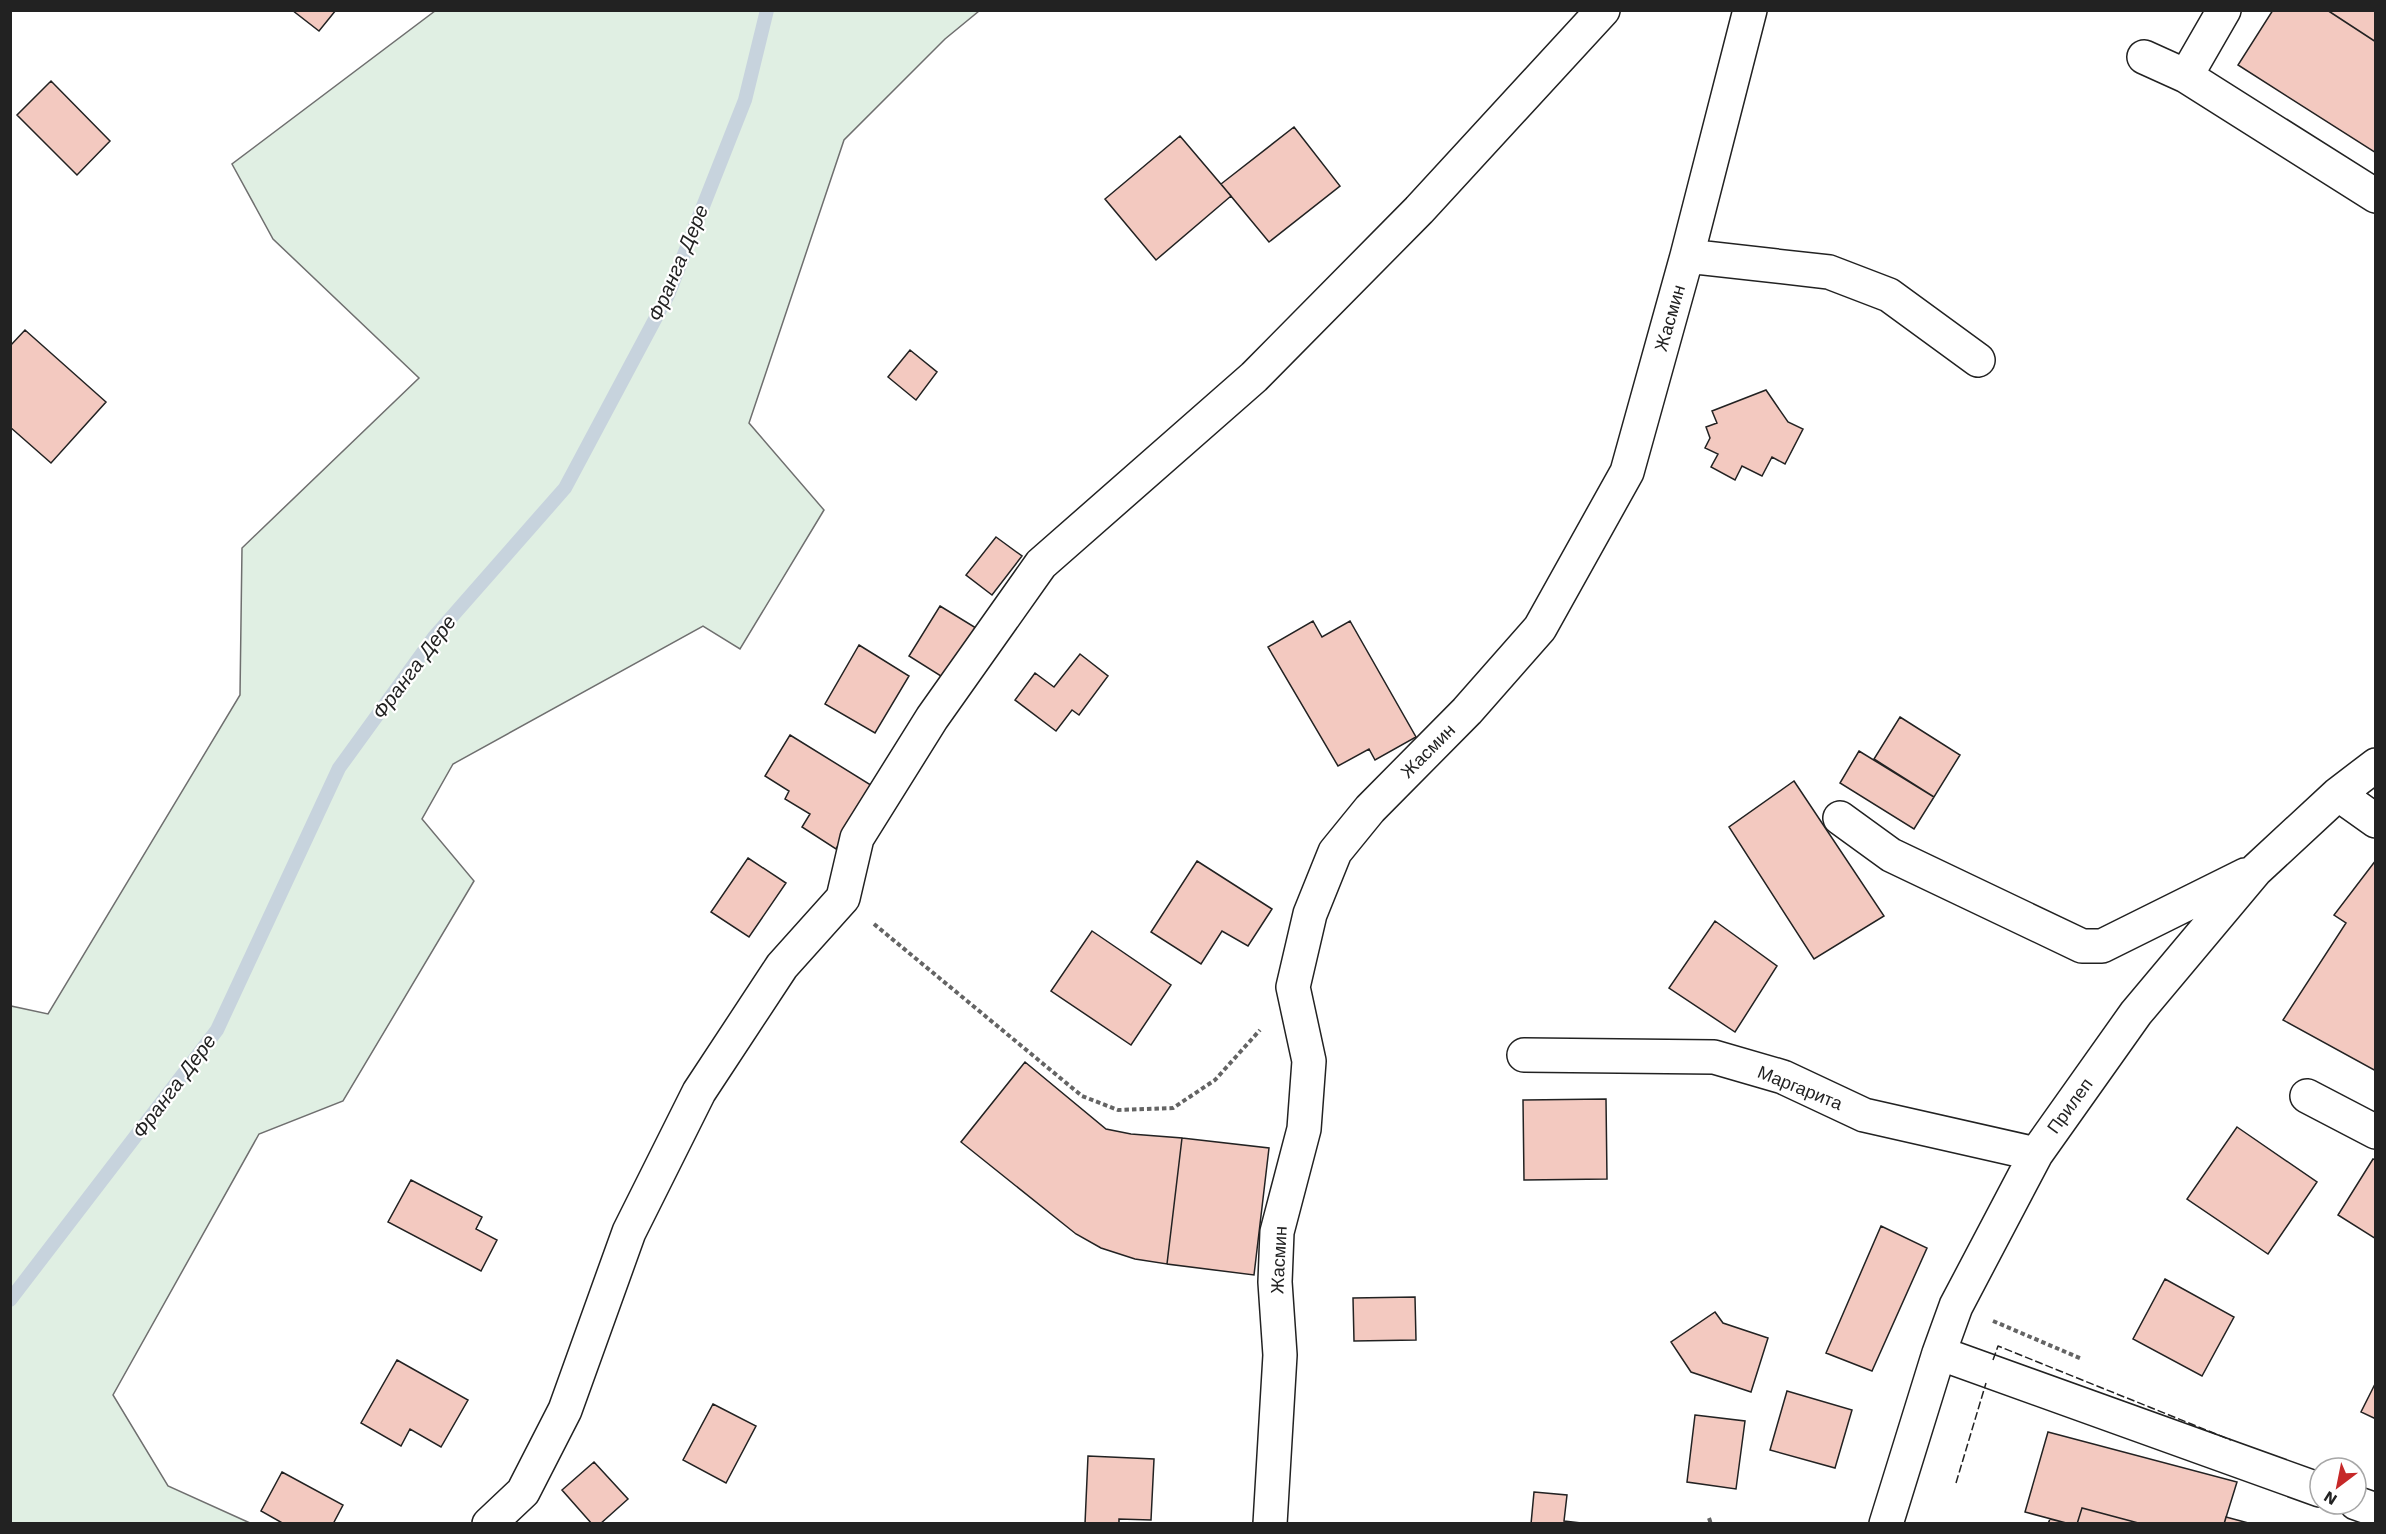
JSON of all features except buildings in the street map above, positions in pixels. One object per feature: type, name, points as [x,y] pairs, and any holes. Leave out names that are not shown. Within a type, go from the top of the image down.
[{"type":"street","points":[[489,1524],[523,1492],[565,1410],[629,1232],[699,1092],[782,966],[843,898],[857,838],[932,718],[1041,564],[1254,377],[1419,210],[1603,10]]},
{"type":"street","name":"Жасмин","points":[[1270,1524],[1280,1356],[1275,1282],[1277,1232],[1304,1129],[1309,1061],[1293,987],[1310,914],[1335,852],[1370,809],[1467,711],[1539,628],[1627,472],[1687,256],[1750,10]]},
{"type":"street","points":[[2186,76],[2224,10]]},
{"type":"street","points":[[2144,57],[2186,76],[2376,196]]},
{"type":"street","points":[[1687,256],[1829,272],[1889,295],[1978,360]]},
{"type":"street","name":"Прилеп","points":[[1886,1524],[1939,1353],[1956,1306],[2036,1154],[2136,1013],[2256,870],[2338,794],[2376,765]]},
{"type":"street","points":[[2338,794],[2376,821]]},
{"type":"street","points":[[1840,818],[1891,855],[2082,946],[2102,946],[2256,870]]},
{"type":"street","name":"Маргарита","points":[[1524,1055],[1714,1057],[1783,1077],[1864,1115],[2036,1154]]},
{"type":"street","points":[[2307,1096],[2376,1132]]},
{"type":"street","points":[[1939,1353],[2308,1486]]},
{"type":"path","points":[[843,898],[1082,1096],[1118,1110],[1173,1108],[1215,1080],[1284,1005],[1293,987]]},
{"type":"path","points":[[1708,1518],[1711,1524]]},
{"type":"green space","points":[[435,11],[979,11],[945,39],[844,140],[749,423],[824,510],[740,649],[703,626],[453,764],[422,819],[474,881],[343,1101],[259,1134],[113,1395],[168,1486],[250,1523],[11,1523],[11,1006],[48,1014],[240,695],[242,548],[419,378],[273,239],[232,164]]},
{"type":"waterway","name":"Франга Дере","points":[[10,1300],[217,1030],[339,768],[434,637],[565,488],[668,295],[745,100],[767,10]]},
{"type":"fence","points":[[1993,1360],[1998,1346],[2231,1440]]},
{"type":"fence","points":[[1956,1483],[1986,1383]]}]
